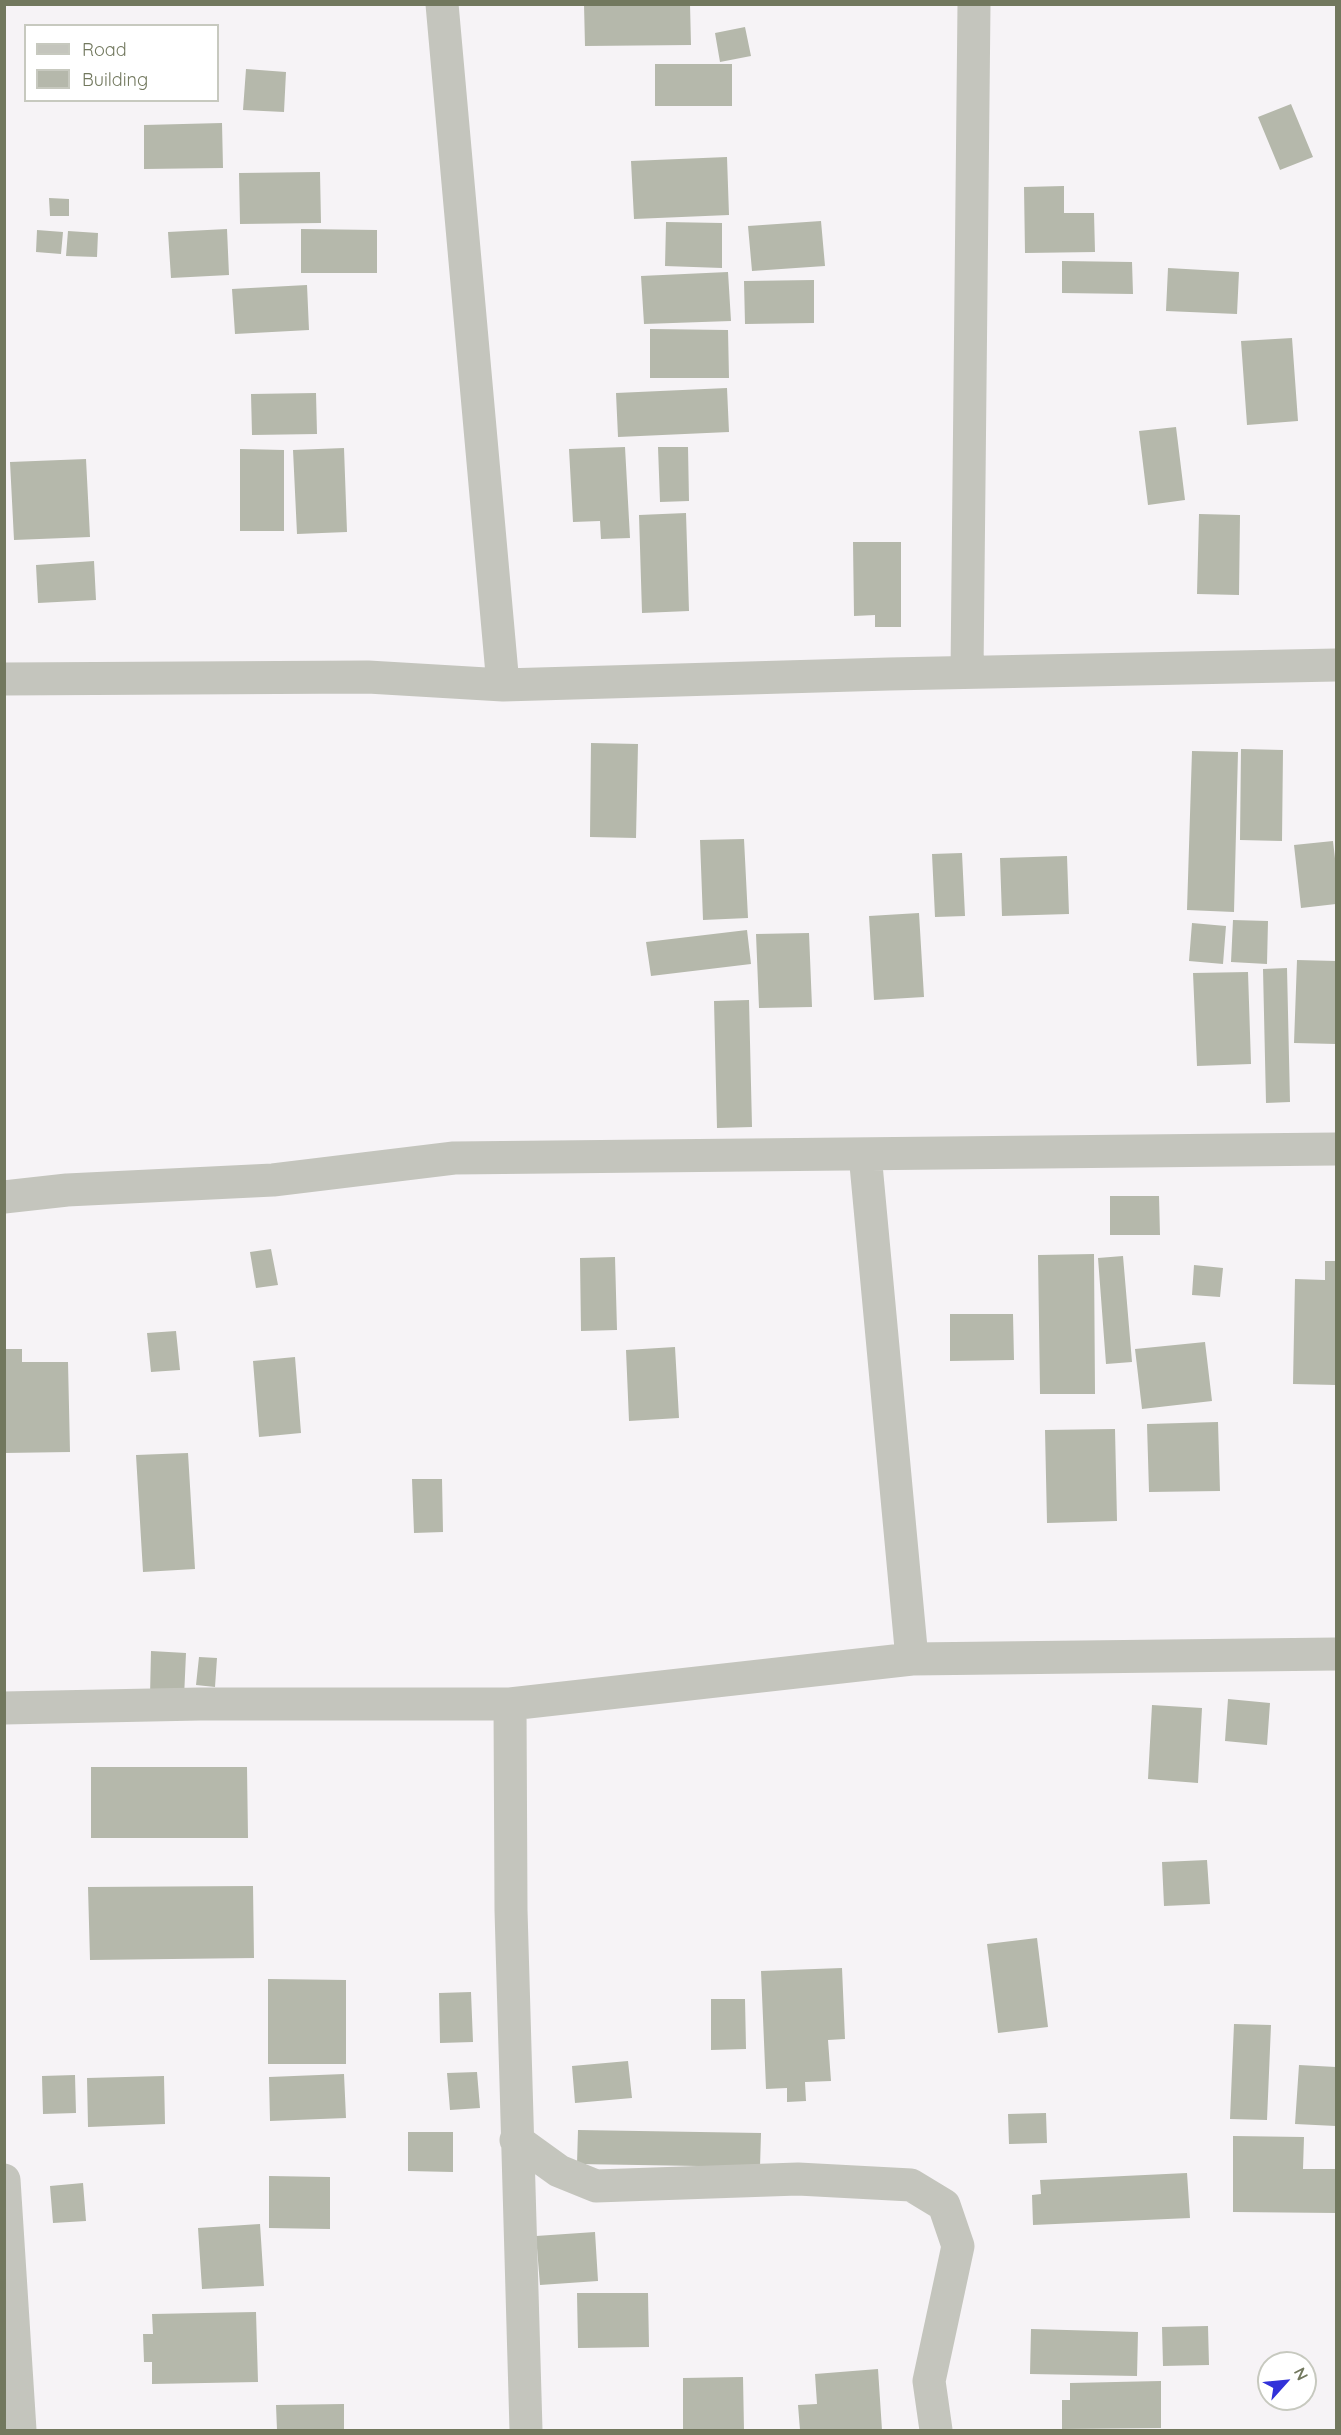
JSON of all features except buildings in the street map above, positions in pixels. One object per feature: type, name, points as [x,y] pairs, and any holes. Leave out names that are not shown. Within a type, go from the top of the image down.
[{"type":"street","points":[[442,4],[503,685]]},
{"type":"street","points":[[967,672],[974,4]]},
{"type":"street","points":[[9,672],[368,678],[503,685],[967,672],[1336,665]]},
{"type":"street","points":[[4,1197],[67,1190],[273,1180],[454,1158],[1336,1149]]},
{"type":"street","points":[[864,1154],[912,1659]]},
{"type":"street","points":[[4,1708],[212,1704],[510,1704],[912,1659],[1336,1654]]},
{"type":"street","points":[[510,1704],[511,1910],[516,2140],[526,2430]]},
{"type":"street","points":[[516,2140],[559,2170],[596,2186],[798,2179],[911,2185],[944,2205],[958,2246],[929,2381],[936,2430]]},
{"type":"street","points":[[4,2180],[21,2430]]}]
